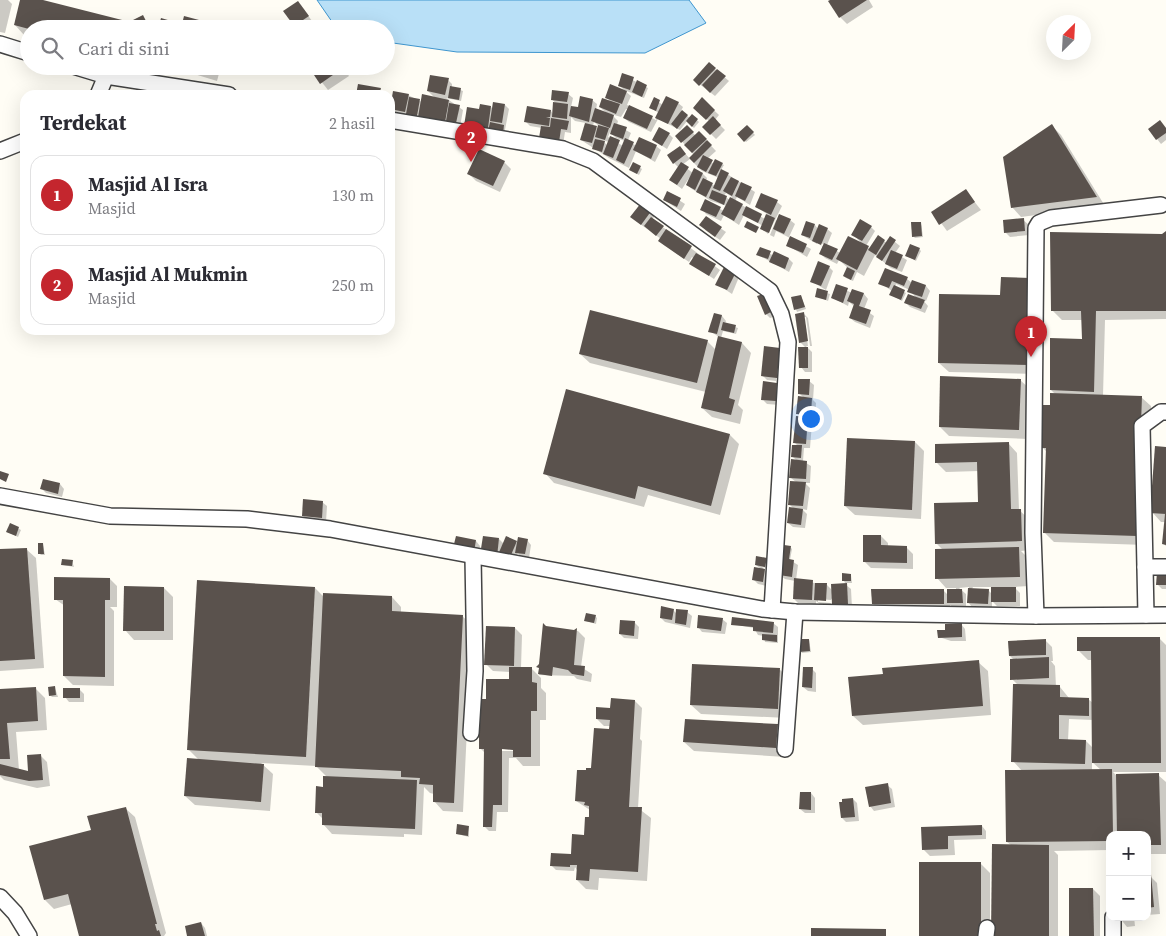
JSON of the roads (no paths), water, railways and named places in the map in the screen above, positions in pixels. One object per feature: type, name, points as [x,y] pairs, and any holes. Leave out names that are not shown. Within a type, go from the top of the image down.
[{"type":"street","points":[[0,44],[20,50]]},
{"type":"street","points":[[103,75],[197,90]]},
{"type":"street","points":[[100,90],[106,76]]},
{"type":"street","points":[[395,121],[563,149],[593,161],[770,291],[781,314],[788,342],[772,610]]},
{"type":"street","points":[[0,151],[20,143]]},
{"type":"street","points":[[1036,616],[1033,524],[1036,228],[1039,223],[1050,218],[1161,205]]},
{"type":"street","points":[[1146,615],[1142,426],[1161,412],[1166,412]]},
{"type":"street","points":[[0,496],[110,516],[247,519],[330,530],[772,610],[1036,616],[1166,615]]},
{"type":"street","points":[[471,733],[475,671],[473,557]]},
{"type":"street","points":[[1145,567],[1166,567]]},
{"type":"street","points":[[785,749],[795,612]]},
{"type":"street","points":[[0,897],[16,913],[29,936]]},
{"type":"street","points":[[1113,921],[1113,936]]},
{"type":"water","points":[[317,0],[689,0],[706,23],[645,53],[457,52],[395,43],[395,20],[331,20]]},
{"type":"place","name":"Masjid Al Mukmin","points":[[471,162]]},
{"type":"place","name":"Masjid Al Isra","points":[[1031,357]]}]
